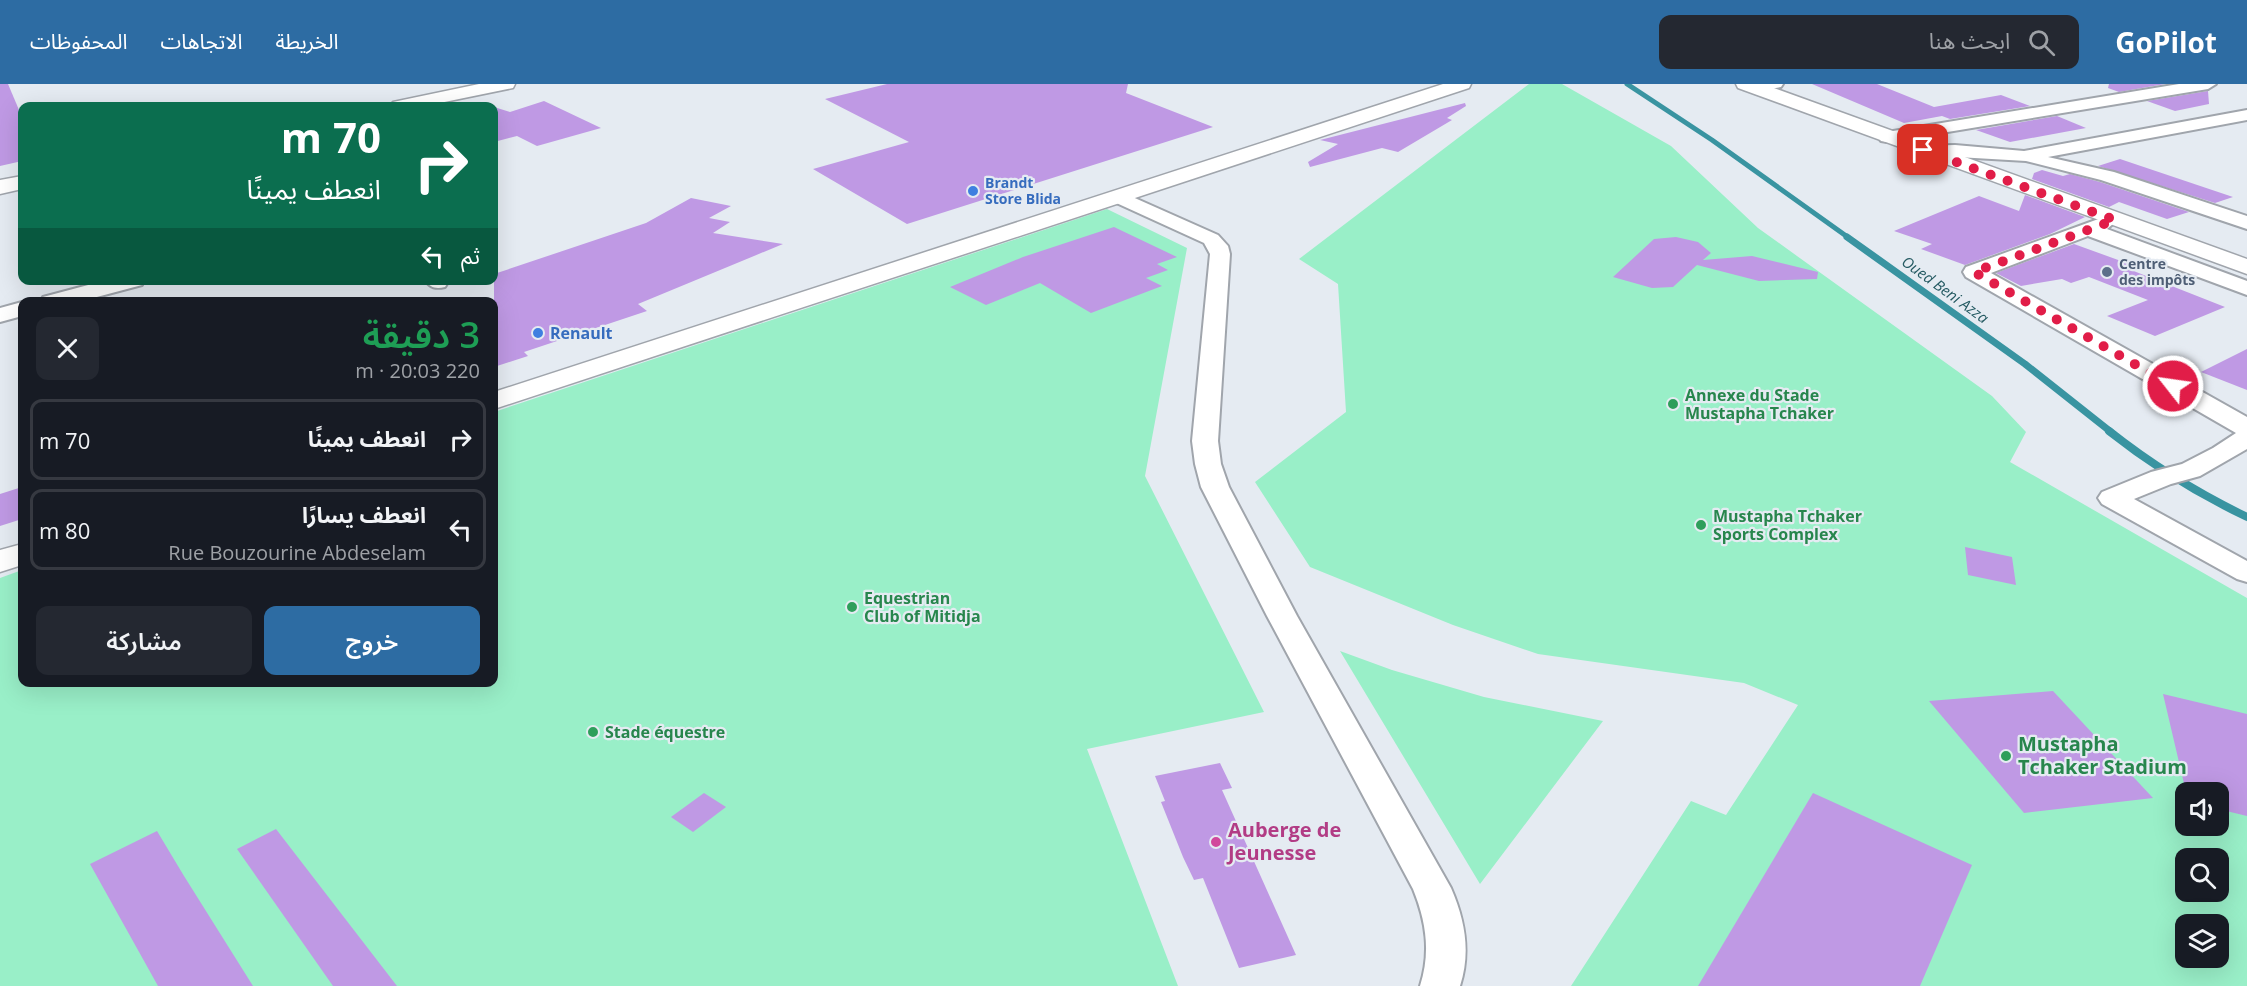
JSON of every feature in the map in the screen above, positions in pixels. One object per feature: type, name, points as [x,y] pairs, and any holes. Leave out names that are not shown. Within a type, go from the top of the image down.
[{"type":"main road","points":[[419,102],[506,84]]},
{"type":"main road","points":[[498,385],[1433,84]]},
{"type":"main road","points":[[498,400],[1462,84]]},
{"type":"main road","points":[[1758,85],[1887,137],[2247,267]]},
{"type":"main road","points":[[0,187],[18,184]]},
{"type":"main road","points":[[0,544],[18,538]]},
{"type":"main road","points":[[0,562],[18,555]]},
{"type":"street","points":[[1887,137],[2208,84]]},
{"type":"street","points":[[2024,156],[2247,115]]},
{"type":"street","points":[[1923,150],[1955,150],[2024,156],[2107,176],[2247,224]]},
{"type":"street","points":[[1119,197],[1211,239],[1218,246],[1220,254],[1205,441],[1208,464],[1215,487],[1267,588],[1443,912],[1446,960],[1440,986]]},
{"type":"street","points":[[2115,220],[1974,272],[2247,428]]},
{"type":"street","points":[[2088,229],[2247,288]]},
{"type":"street","points":[[70,297],[115,285]]},
{"type":"street","points":[[0,315],[18,310]]},
{"type":"street","points":[[2247,437],[2222,454],[2191,470],[2162,478],[2112,498],[2247,573]]},
{"type":"street","points":[[2222,454],[2247,466]]},
{"type":"green space","name":"Mustapha Tchaker Sports Complex","points":[[1529,84],[1562,84],[1671,146],[1758,228],[1992,396],[2026,432],[2010,462],[2247,598],[2247,986],[1571,986],[1691,801],[1726,815],[1798,705],[1744,683],[1538,654],[1453,625],[1310,567],[1255,482],[1346,412],[1338,284],[1299,259]]},
{"type":"green space","name":"Equestrian Club of Mitidja","points":[[1107,209],[1187,248],[1145,476],[1264,712],[1087,749],[1178,986],[0,986],[0,578],[18,571],[18,687],[498,687],[498,411]]},
{"type":"green space","points":[[1340,651],[1392,670],[1484,697],[1603,721],[1480,884]]},
{"type":"building","points":[[0,84],[8,84],[18,108],[18,162],[0,166]]},
{"type":"building","points":[[887,84],[1128,84],[1126,93],[1213,127],[907,224],[813,169],[909,142],[825,99]]},
{"type":"building","points":[[1812,84],[1877,84],[1934,107],[2001,95],[2030,106],[1950,119],[1942,116],[1904,123]]},
{"type":"building","points":[[2109,84],[2165,84],[2119,92],[2108,88]]},
{"type":"building","points":[[2208,91],[2209,104],[2175,111],[2147,101]]},
{"type":"building","points":[[544,101],[601,128],[537,146],[517,136],[498,141],[498,108],[510,112]]},
{"type":"building","points":[[1465,103],[1466,106],[1447,118],[1452,120],[1398,152],[1382,148],[1310,167],[1308,162],[1338,144],[1320,140]]},
{"type":"building","points":[[2057,116],[2086,128],[2010,142],[1976,130]]},
{"type":"building","points":[[2120,159],[2233,197],[2215,203],[2098,166]]},
{"type":"building","points":[[2042,170],[2100,182],[2189,212],[2167,219],[2119,202],[2109,207],[2032,179],[2034,173]]},
{"type":"building","points":[[2025,195],[2085,217],[2050,234],[1965,265],[1921,249],[1932,244],[1894,231],[1979,196],[2019,211]]},
{"type":"building","points":[[691,198],[731,206],[709,218],[730,222],[713,233],[783,244],[638,304],[647,311],[524,352],[528,356],[498,366],[498,297],[494,297],[494,285],[498,285],[498,273],[646,223]]},
{"type":"building","points":[[1114,227],[1177,257],[1157,264],[1168,270],[1146,278],[1162,286],[1091,313],[1040,283],[986,305],[950,287],[1023,257]]},
{"type":"building","points":[[1676,237],[1698,242],[1711,253],[1703,260],[1752,256],[1818,272],[1817,279],[1759,281],[1697,265],[1673,287],[1652,288],[1613,277],[1654,239]]},
{"type":"building","points":[[2074,244],[2132,265],[2126,268],[2225,307],[2155,336],[2107,316],[2148,300],[2089,277],[2071,283],[2062,279],[2021,286],[1996,273]]},
{"type":"building","points":[[2247,349],[2247,390],[2201,372]]},
{"type":"building","points":[[18,488],[18,520],[0,526],[0,494]]},
{"type":"building","points":[[1965,547],[2012,557],[2016,585],[1968,575]]},
{"type":"building","points":[[2053,691],[2153,798],[2024,813],[1929,701]]},
{"type":"building","points":[[2163,694],[2247,714],[2247,816],[2229,812],[2229,782],[2184,782]]},
{"type":"building","points":[[1220,763],[1232,788],[1222,790],[1296,955],[1239,968],[1203,878],[1194,880],[1161,802],[1165,801],[1155,776]]},
{"type":"building","points":[[704,793],[726,807],[693,832],[671,817]]},
{"type":"building","points":[[1813,793],[1972,865],[1920,986],[1698,986]]},
{"type":"building","points":[[276,829],[397,986],[333,986],[237,849]]},
{"type":"building","points":[[157,831],[253,986],[158,986],[90,864]]},
{"type":"waterway","name":"Oued Beni Azza","points":[[1627,84],[1712,140],[1849,238]]},
{"type":"waterway","name":"Oued Beni Azza","points":[[1847,237],[2025,364],[2111,432]]},
{"type":"waterway","name":"Oued Beni Azza","points":[[2109,431],[2175,478],[2247,517]]},
{"type":"place","name":"Brandt Store Blida","points":[[973,191]]},
{"type":"place","name":"Centre des impôts","points":[[2107,272]]},
{"type":"place","name":"Renault","points":[[538,333]]},
{"type":"place","name":"Annexe du Stade Mustapha Tchaker","points":[[1673,404]]},
{"type":"place","name":"Mustapha Tchaker Sports Complex","points":[[1701,525]]},
{"type":"place","name":"Equestrian Club of Mitidja","points":[[852,607]]},
{"type":"place","name":"Stade équestre","points":[[593,732]]},
{"type":"place","name":"Mustapha Tchaker Stadium","points":[[2006,756]]},
{"type":"place","name":"Auberge de Jeunesse","points":[[1216,842]]},
{"type":"route","points":[[1923,150],[2115,220],[1974,272],[2173,386]]}]
